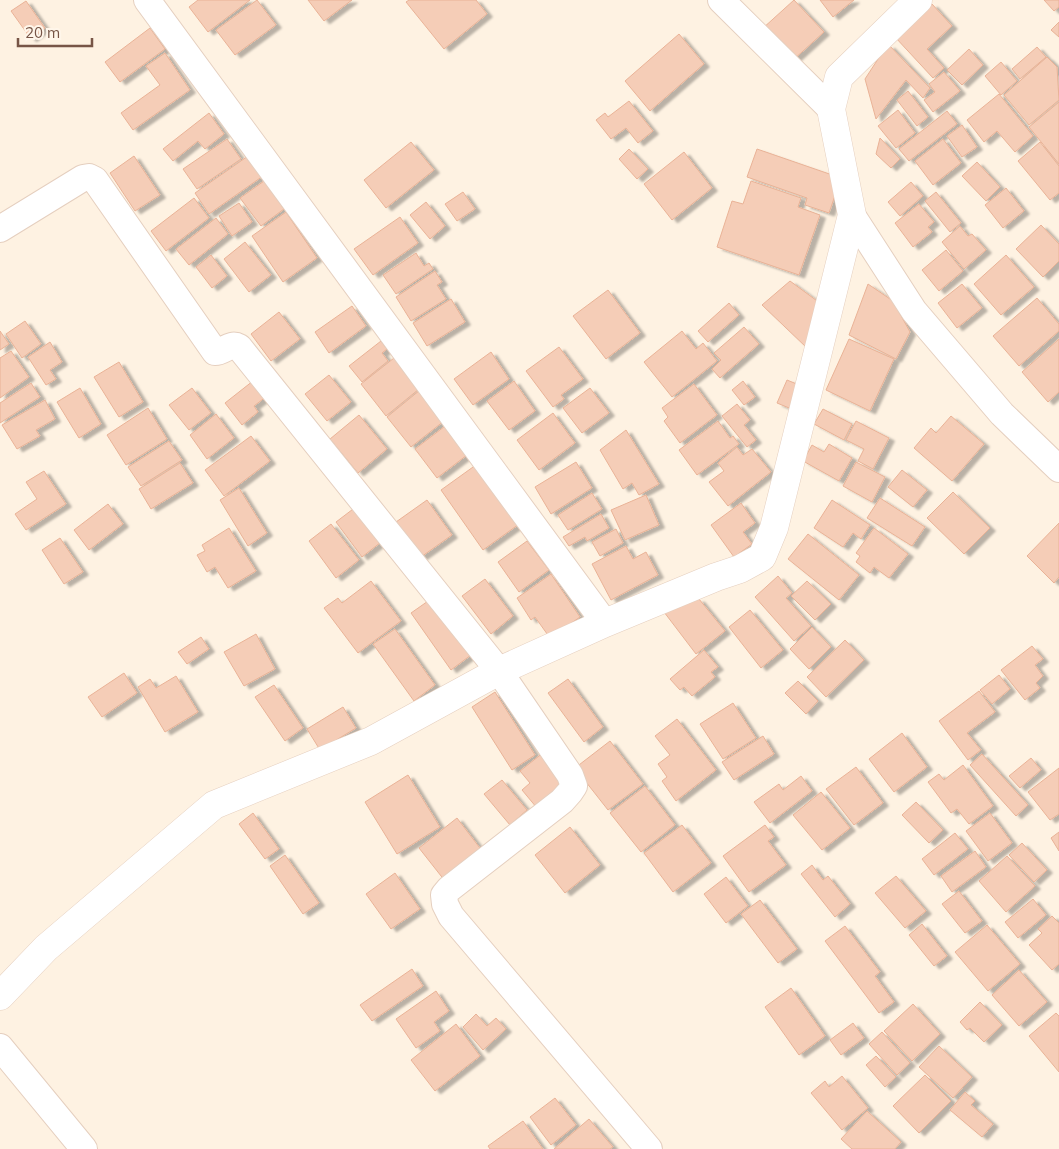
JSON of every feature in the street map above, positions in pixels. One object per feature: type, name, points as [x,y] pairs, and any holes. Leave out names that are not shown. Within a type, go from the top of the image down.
[{"type":"street","points":[[147,0],[605,623]]},
{"type":"street","points":[[721,0],[831,109]]},
{"type":"street","points":[[918,0],[839,77],[831,109],[852,214],[914,311],[1002,414],[1059,469]]},
{"type":"street","points":[[0,229],[84,178],[89,177],[95,180],[215,352],[219,352],[232,345],[240,347],[499,672],[570,775],[574,786],[562,801],[449,889],[444,895],[445,904],[451,916],[649,1149]]},
{"type":"street","points":[[0,996],[46,948],[214,805],[371,741],[499,672],[605,623],[740,569],[762,556],[774,528],[852,214]]},
{"type":"street","points":[[0,1047],[84,1149]]},
{"type":"building","points":[[198,0],[250,0],[208,32],[189,7]]},
{"type":"building","points":[[257,0],[276,25],[235,55],[216,30]]},
{"type":"building","points":[[308,0],[352,0],[324,21]]},
{"type":"building","points":[[409,0],[476,0],[487,14],[444,49],[406,2]]},
{"type":"building","points":[[794,0],[824,32],[792,61],[762,29]]},
{"type":"building","points":[[820,0],[854,0],[833,17]]},
{"type":"building","points":[[1044,0],[1059,0],[1059,7],[1054,11]]},
{"type":"building","points":[[26,1],[45,28],[31,39],[11,11]]},
{"type":"building","points":[[932,4],[952,26],[927,49],[944,68],[933,78],[895,37]]},
{"type":"building","points":[[1059,22],[1059,37],[1051,30]]},
{"type":"building","points":[[150,28],[165,49],[120,82],[105,62]]},
{"type":"building","points":[[679,34],[704,64],[650,111],[625,81]]},
{"type":"building","points":[[889,45],[930,88],[923,98],[906,80],[876,119],[865,79]]},
{"type":"building","points":[[1037,47],[1046,57],[1020,79],[1012,69]]},
{"type":"building","points":[[969,49],[983,65],[962,85],[947,70]]},
{"type":"building","points":[[165,53],[190,90],[133,130],[121,113],[160,85],[146,66]]},
{"type":"building","points":[[1047,57],[1057,67],[1059,100],[1029,125],[1004,95]]},
{"type":"building","points":[[1001,62],[1017,81],[1001,95],[985,76]]},
{"type":"building","points":[[944,72],[960,91],[933,112],[924,100],[935,92],[929,84]]},
{"type":"building","points":[[908,91],[928,117],[917,126],[897,100]]},
{"type":"building","points":[[999,94],[1033,136],[1015,152],[997,131],[984,142],[967,120]]},
{"type":"building","points":[[629,101],[653,131],[638,143],[626,128],[611,139],[596,120],[605,113],[608,117]]},
{"type":"building","points":[[1059,102],[1059,164],[1029,127]]},
{"type":"building","points":[[898,110],[915,133],[896,148],[878,126]]},
{"type":"building","points":[[947,111],[957,124],[909,161],[899,149]]},
{"type":"building","points":[[209,113],[224,134],[205,149],[198,141],[173,161],[163,149]]},
{"type":"building","points":[[962,125],[977,147],[962,157],[947,136]]},
{"type":"building","points":[[880,138],[900,159],[891,168],[876,154]]},
{"type":"building","points":[[227,139],[241,159],[197,189],[183,169]]},
{"type":"building","points":[[943,139],[961,163],[933,185],[915,161]]},
{"type":"building","points":[[411,142],[434,170],[386,208],[364,180]]},
{"type":"building","points":[[1040,142],[1059,166],[1059,193],[1050,200],[1018,161]]},
{"type":"building","points":[[629,149],[648,169],[637,179],[619,159]]},
{"type":"building","points":[[757,149],[841,178],[829,213],[805,205],[807,198],[747,177]]},
{"type":"building","points":[[684,152],[712,188],[672,220],[644,184]]},
{"type":"building","points":[[134,156],[160,195],[135,211],[110,173]]},
{"type":"building","points":[[248,156],[263,176],[209,214],[195,193]]},
{"type":"building","points":[[977,162],[1000,187],[986,201],[962,176]]},
{"type":"building","points":[[264,181],[284,209],[261,226],[240,198]]},
{"type":"building","points":[[751,181],[801,198],[798,207],[820,215],[799,275],[717,247],[732,201],[743,204]]},
{"type":"building","points":[[911,182],[923,196],[900,216],[888,202]]},
{"type":"building","points":[[1006,188],[1024,211],[1003,228],[985,205]]},
{"type":"building","points":[[463,192],[475,209],[457,221],[445,204]]},
{"type":"building","points":[[936,192],[961,223],[950,232],[925,201]]},
{"type":"building","points":[[194,198],[209,218],[166,251],[151,231]]},
{"type":"building","points":[[426,202],[445,226],[430,239],[410,215]]},
{"type":"building","points":[[239,203],[252,222],[232,236],[219,216]]},
{"type":"building","points":[[919,204],[934,222],[928,227],[932,232],[913,247],[895,223]]},
{"type":"building","points":[[286,212],[317,258],[283,282],[252,236]]},
{"type":"building","points":[[400,217],[418,243],[373,275],[354,249]]},
{"type":"building","points":[[216,218],[228,234],[189,265],[176,249]]},
{"type":"building","points":[[1041,225],[1059,244],[1059,261],[1043,277],[1016,249]]},
{"type":"building","points":[[960,226],[968,236],[972,234],[986,250],[964,269],[942,242]]},
{"type":"building","points":[[245,242],[271,275],[249,292],[224,259]]},
{"type":"building","points":[[946,250],[963,271],[939,291],[922,270]]},
{"type":"building","points":[[416,253],[424,266],[429,263],[433,269],[396,294],[383,275]]},
{"type":"building","points":[[211,255],[227,276],[212,288],[196,267]]},
{"type":"building","points":[[1006,255],[1034,287],[1001,315],[974,284]]},
{"type":"building","points":[[435,271],[442,282],[437,285],[446,299],[411,321],[396,297]]},
{"type":"building","points":[[790,281],[824,306],[807,348],[762,305]]},
{"type":"building","points":[[868,284],[893,301],[910,332],[896,359],[849,335]]},
{"type":"building","points":[[962,284],[982,308],[957,328],[938,303]]},
{"type":"building","points":[[608,290],[640,333],[606,359],[573,316]]},
{"type":"building","points":[[1037,298],[1059,324],[1059,331],[1019,366],[993,336]]},
{"type":"building","points":[[451,299],[465,322],[427,346],[413,323]]},
{"type":"building","points":[[729,303],[739,315],[708,342],[698,331]]},
{"type":"building","points":[[352,306],[366,326],[329,353],[315,332]]},
{"type":"building","points":[[279,312],[300,339],[271,361],[251,334]]},
{"type":"building","points":[[25,321],[41,344],[22,358],[6,334]]},
{"type":"building","points":[[744,327],[759,344],[720,378],[712,369],[721,360],[714,353]]},
{"type":"building","points":[[0,331],[9,344],[0,350]]},
{"type":"building","points":[[682,331],[696,349],[703,343],[717,361],[672,397],[644,362]]},
{"type":"building","points":[[849,339],[894,359],[870,411],[826,390]]},
{"type":"building","points":[[1059,339],[1059,392],[1048,402],[1022,372]]},
{"type":"building","points":[[381,341],[387,349],[382,353],[388,361],[362,382],[349,366]]},
{"type":"building","points":[[50,342],[62,362],[50,370],[56,379],[46,385],[28,357]]},
{"type":"building","points":[[559,347],[583,379],[561,395],[564,399],[553,407],[526,371]]},
{"type":"building","points":[[11,351],[29,377],[0,398],[0,358]]},
{"type":"building","points":[[491,352],[509,379],[473,405],[454,379]]},
{"type":"building","points":[[394,358],[419,389],[386,416],[361,384]]},
{"type":"building","points":[[119,362],[143,402],[119,417],[94,377]]},
{"type":"building","points":[[329,375],[351,402],[327,421],[305,394]]},
{"type":"building","points":[[258,377],[271,393],[254,406],[258,412],[242,425],[225,403]]},
{"type":"building","points":[[787,380],[804,387],[794,410],[777,403]]},
{"type":"building","points":[[514,381],[535,411],[509,430],[487,401]]},
{"type":"building","points":[[743,381],[755,397],[744,405],[732,390]]},
{"type":"building","points":[[31,383],[40,397],[0,423],[0,403]]},
{"type":"building","points":[[694,384],[717,415],[680,443],[664,421],[668,417],[662,408]]},
{"type":"building","points":[[80,388],[101,424],[79,438],[57,402]]},
{"type":"building","points":[[192,388],[211,413],[189,430],[169,405]]},
{"type":"building","points":[[590,388],[609,413],[582,433],[563,408]]},
{"type":"building","points":[[420,390],[444,421],[411,447],[387,417]]},
{"type":"building","points":[[45,400],[55,419],[36,430],[40,436],[17,449],[2,425]]},
{"type":"building","points":[[737,404],[750,420],[744,425],[756,440],[747,447],[722,416]]},
{"type":"building","points":[[148,408],[167,439],[126,465],[107,435]]},
{"type":"building","points":[[823,409],[852,424],[844,440],[814,424]]},
{"type":"building","points":[[553,413],[575,443],[539,470],[517,440]]},
{"type":"building","points":[[216,414],[234,438],[207,459],[190,435]]},
{"type":"building","points":[[359,415],[387,449],[358,473],[330,439]]},
{"type":"building","points":[[951,416],[984,444],[952,481],[914,448],[931,428],[936,433]]},
{"type":"building","points":[[718,421],[730,438],[733,436],[739,444],[697,475],[679,450]]},
{"type":"building","points":[[856,421],[889,438],[873,469],[858,461],[864,449],[846,440]]},
{"type":"building","points":[[449,423],[471,452],[437,478],[415,449]]},
{"type":"building","points":[[626,430],[659,484],[639,495],[632,483],[623,489],[600,450]]},
{"type":"building","points":[[251,436],[270,461],[224,496],[205,470]]},
{"type":"building","points":[[169,441],[182,460],[141,486],[128,467]]},
{"type":"building","points":[[829,444],[852,458],[839,481],[803,461],[812,445],[824,452]]},
{"type":"building","points":[[737,447],[743,455],[752,449],[771,472],[728,506],[709,482],[724,471],[718,463]]},
{"type":"building","points":[[480,462],[522,522],[483,550],[441,490]]},
{"type":"building","points":[[576,462],[592,488],[551,514],[535,487]]},
{"type":"building","points":[[856,462],[885,477],[872,502],[843,486]]},
{"type":"building","points":[[180,463],[193,483],[151,509],[139,489]]},
{"type":"building","points":[[902,470],[927,490],[913,507],[888,487]]},
{"type":"building","points":[[44,471],[66,504],[26,530],[15,514],[37,499],[26,482]]},
{"type":"building","points":[[239,488],[267,533],[248,546],[220,500]]},
{"type":"building","points":[[953,492],[990,528],[964,554],[927,518]]},
{"type":"building","points":[[592,493],[602,509],[568,530],[558,515]]},
{"type":"building","points":[[646,495],[659,525],[625,540],[611,510]]},
{"type":"building","points":[[880,498],[925,527],[912,546],[867,518]]},
{"type":"building","points":[[427,500],[452,535],[421,557],[396,522]]},
{"type":"building","points":[[832,500],[870,525],[861,539],[853,533],[843,547],[814,528]]},
{"type":"building","points":[[361,503],[385,539],[362,557],[336,522]]},
{"type":"building","points":[[741,503],[755,523],[743,532],[752,544],[734,557],[711,525]]},
{"type":"building","points":[[108,504],[123,524],[89,550],[74,530]]},
{"type":"building","points":[[601,514],[609,528],[587,541],[585,537],[569,546],[563,537]]},
{"type":"building","points":[[1059,523],[1059,577],[1054,583],[1027,556]]},
{"type":"building","points":[[331,524],[359,560],[336,578],[309,541]]},
{"type":"building","points":[[229,528],[256,571],[228,588],[215,567],[207,572],[197,555],[205,551],[202,545]]},
{"type":"building","points":[[874,528],[908,554],[889,578],[874,567],[870,573],[856,562],[860,556],[856,553]]},
{"type":"building","points":[[616,529],[623,543],[600,556],[592,542]]},
{"type":"building","points":[[808,534],[859,575],[839,600],[788,559]]},
{"type":"building","points":[[60,538],[83,572],[64,584],[42,550]]},
{"type":"building","points":[[527,541],[549,570],[519,592],[498,562]]},
{"type":"building","points":[[626,546],[633,559],[646,552],[658,575],[611,600],[592,564]]},
{"type":"building","points":[[551,574],[580,617],[550,638],[535,617],[531,620],[517,598]]},
{"type":"building","points":[[778,576],[792,593],[786,598],[811,626],[794,641],[755,597]]},
{"type":"building","points":[[485,579],[513,616],[491,634],[462,596]]},
{"type":"building","points":[[371,581],[401,621],[358,653],[324,608],[338,598],[342,603]]},
{"type":"building","points":[[807,581],[831,604],[815,620],[791,596]]},
{"type":"building","points":[[431,599],[471,655],[451,670],[411,613]]},
{"type":"building","points":[[699,599],[725,631],[696,654],[664,612]]},
{"type":"building","points":[[750,610],[783,650],[761,668],[729,627]]},
{"type":"building","points":[[812,627],[831,647],[809,669],[790,649]]},
{"type":"building","points":[[395,629],[435,685],[414,701],[373,644]]},
{"type":"building","points":[[256,634],[275,669],[244,686],[224,652]]},
{"type":"building","points":[[201,637],[209,649],[187,664],[178,652]]},
{"type":"building","points":[[845,640],[864,660],[826,697],[807,677]]},
{"type":"building","points":[[1032,646],[1043,659],[1035,665],[1043,676],[1036,683],[1040,688],[1025,700],[1001,670]]},
{"type":"building","points":[[704,650],[718,667],[711,672],[715,677],[692,696],[684,687],[680,690],[670,679]]},
{"type":"building","points":[[124,673],[137,693],[102,717],[88,697]]},
{"type":"building","points":[[999,675],[1010,689],[992,704],[980,690]]},
{"type":"building","points":[[176,676],[198,712],[165,732],[138,687],[150,679],[156,688]]},
{"type":"building","points":[[568,679],[603,727],[584,742],[548,693]]},
{"type":"building","points":[[798,681],[818,701],[806,714],[785,693]]},
{"type":"building","points":[[274,685],[303,728],[285,741],[255,697]]},
{"type":"building","points":[[979,691],[995,712],[967,733],[981,750],[968,760],[939,721]]},
{"type":"building","points":[[495,692],[535,755],[512,770],[472,707]]},
{"type":"building","points":[[733,703],[756,738],[723,759],[700,724]]},
{"type":"building","points":[[343,707],[356,728],[320,750],[307,729]]},
{"type":"building","points":[[677,719],[716,770],[676,801],[662,781],[667,777],[658,764],[670,755],[655,736]]},
{"type":"building","points":[[902,733],[927,767],[894,792],[869,759]]},
{"type":"building","points":[[763,736],[774,754],[734,780],[722,762]]},
{"type":"building","points":[[610,741],[643,784],[608,810],[575,768]]},
{"type":"building","points":[[544,752],[569,782],[537,808],[522,790],[530,783],[520,771]]},
{"type":"building","points":[[982,754],[1028,805],[1016,816],[970,765]]},
{"type":"building","points":[[1031,758],[1041,770],[1020,788],[1009,776]]},
{"type":"building","points":[[963,765],[993,806],[969,824],[957,809],[951,813],[928,782],[939,774],[944,780]]},
{"type":"building","points":[[856,767],[883,803],[854,825],[826,789]]},
{"type":"building","points":[[1059,768],[1059,814],[1050,820],[1028,792]]},
{"type":"building","points":[[408,775],[440,827],[397,854],[365,802]]},
{"type":"building","points":[[801,776],[812,791],[770,823],[754,802],[779,784],[783,790]]},
{"type":"building","points":[[502,780],[527,810],[510,825],[484,794]]},
{"type":"building","points":[[645,786],[675,825],[641,852],[610,813]]},
{"type":"building","points":[[821,792],[850,828],[822,850],[793,815]]},
{"type":"building","points":[[916,802],[943,830],[929,843],[902,815]]},
{"type":"building","points":[[253,813],[279,849],[265,859],[239,824]]},
{"type":"building","points":[[990,813],[1012,843],[988,861],[966,831]]},
{"type":"building","points":[[457,818],[483,852],[445,881],[419,848]]},
{"type":"building","points":[[682,825],[711,863],[673,892],[644,853]]},
{"type":"building","points":[[765,825],[774,837],[768,841],[786,865],[749,892],[723,856]]},
{"type":"building","points":[[570,827],[600,865],[565,893],[535,855]]},
{"type":"building","points":[[1059,832],[1059,851],[1051,838]]},
{"type":"building","points":[[955,833],[968,849],[934,875],[922,859]]},
{"type":"building","points":[[1022,843],[1047,870],[1034,882],[1009,855]]},
{"type":"building","points":[[975,851],[986,867],[952,892],[941,876]]},
{"type":"building","points":[[285,855],[319,903],[303,914],[270,866]]},
{"type":"building","points":[[1007,856],[1035,886],[1006,912],[979,881]]},
{"type":"building","points":[[812,865],[823,880],[828,876],[850,904],[835,917],[801,874]]},
{"type":"building","points":[[395,873],[420,909],[391,929],[366,894]]},
{"type":"building","points":[[896,876],[926,911],[905,928],[875,893]]},
{"type":"building","points":[[726,877],[748,906],[726,923],[704,894]]},
{"type":"building","points":[[959,891],[982,921],[965,933],[942,904]]},
{"type":"building","points":[[1033,899],[1046,915],[1018,938],[1005,922]]},
{"type":"building","points":[[760,900],[797,949],[778,963],[741,914]]},
{"type":"building","points":[[1052,916],[1059,923],[1059,964],[1052,970],[1029,945],[1042,933],[1038,929]]},
{"type":"building","points":[[922,924],[947,956],[934,966],[909,935]]},
{"type":"building","points":[[987,925],[1020,964],[988,991],[955,952]]},
{"type":"building","points":[[845,926],[880,972],[875,976],[894,1002],[879,1013],[825,941]]},
{"type":"building","points":[[412,969],[423,986],[372,1021],[360,1005]]},
{"type":"building","points":[[1019,970],[1047,1002],[1019,1026],[992,995]]},
{"type":"building","points":[[791,988],[825,1036],[799,1055],[765,1007]]},
{"type":"building","points":[[436,991],[449,1011],[434,1022],[440,1031],[416,1048],[396,1019]]},
{"type":"building","points":[[980,1002],[1002,1025],[984,1042],[970,1028],[967,1030],[960,1022]]},
{"type":"building","points":[[913,1004],[940,1034],[912,1061],[884,1031]]},
{"type":"building","points":[[1056,1013],[1059,1016],[1059,1072],[1029,1036]]},
{"type":"building","points":[[476,1014],[487,1026],[496,1018],[506,1029],[483,1050],[463,1027]]},
{"type":"building","points":[[853,1023],[864,1038],[841,1055],[830,1040]]},
{"type":"building","points":[[456,1024],[480,1056],[435,1091],[411,1060]]},
{"type":"building","points":[[882,1032],[910,1063],[897,1075],[869,1044]]},
{"type":"building","points":[[939,1046],[972,1077],[953,1098],[919,1067]]},
{"type":"building","points":[[876,1056],[896,1077],[885,1087],[866,1065]]},
{"type":"building","points":[[925,1075],[951,1101],[919,1133],[893,1106]]},
{"type":"building","points":[[842,1076],[868,1108],[842,1130],[811,1093],[825,1081],[829,1087]]},
{"type":"building","points":[[965,1092],[975,1101],[971,1105],[993,1124],[982,1137],[950,1110]]},
{"type":"building","points":[[555,1098],[576,1125],[551,1145],[530,1117]]},
{"type":"building","points":[[867,1111],[901,1142],[895,1149],[852,1149],[841,1139]]},
{"type":"building","points":[[589,1119],[613,1147],[610,1149],[554,1149]]},
{"type":"building","points":[[523,1121],[543,1149],[490,1149],[488,1146]]}]
